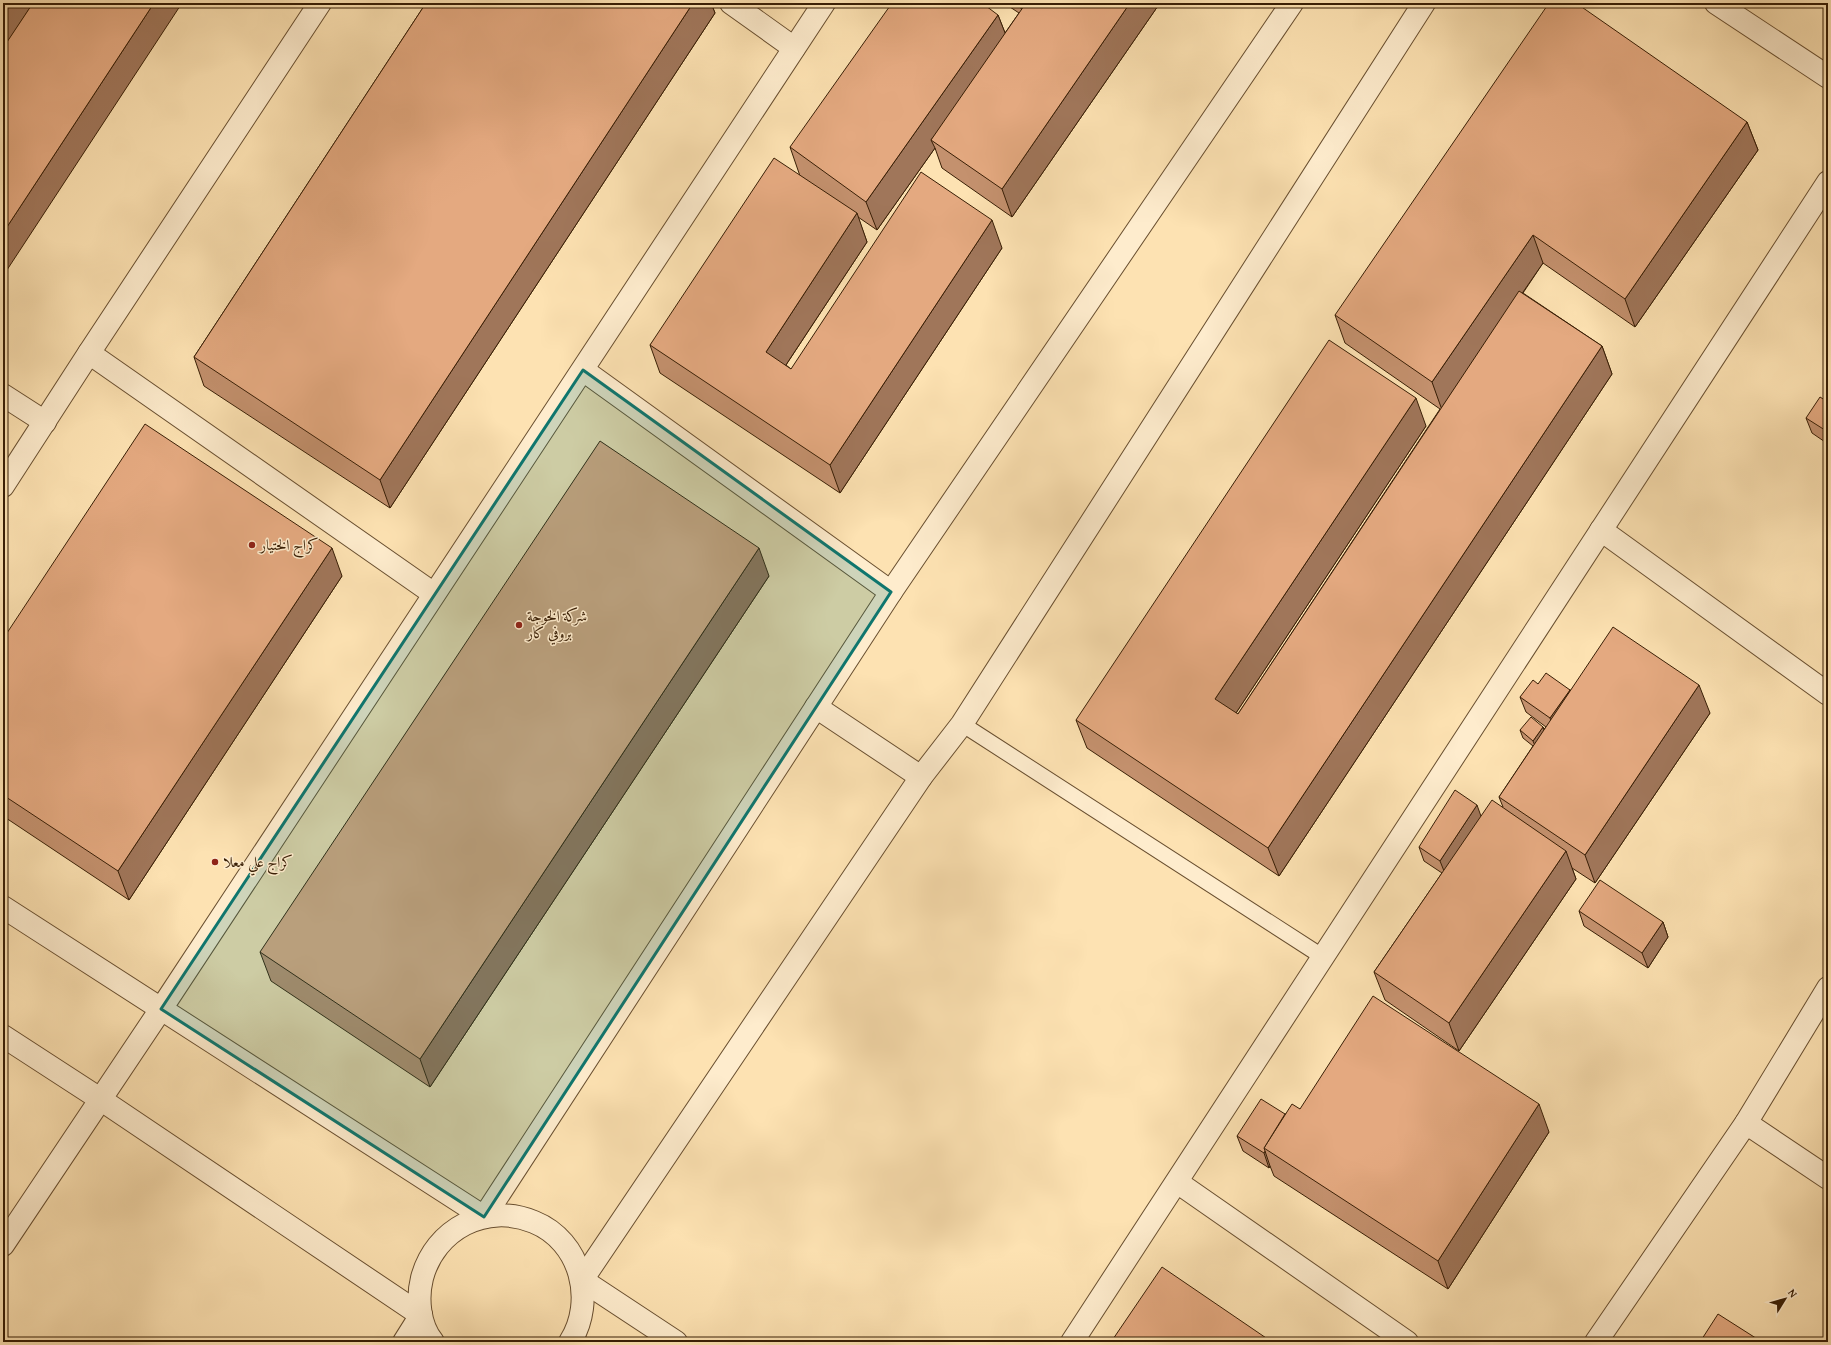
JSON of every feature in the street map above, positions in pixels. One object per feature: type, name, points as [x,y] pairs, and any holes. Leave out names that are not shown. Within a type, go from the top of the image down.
[{"type":"street","points":[[3,486],[88,353],[320,3]]},
{"type":"street","points":[[731,3],[794,48]]},
{"type":"street","points":[[3,1245],[161,1009],[824,3]]},
{"type":"street","points":[[484,1217],[891,592],[1292,3]]},
{"type":"street","points":[[582,1280],[921,777],[962,724],[1424,3]]},
{"type":"street","points":[[1716,3],[1828,77]]},
{"type":"street","points":[[1072,1342],[1828,182]]},
{"type":"street","points":[[88,353],[434,594]]},
{"type":"street","points":[[583,370],[891,592]]},
{"type":"street","points":[[3,395],[45,422]]},
{"type":"street","points":[[1601,530],[1828,694]]},
{"type":"street","points":[[816,708],[921,777]]},
{"type":"street","points":[[3,907],[484,1217]]},
{"type":"street","points":[[1596,1342],[1746,1124],[1828,988]]},
{"type":"street","points":[[3,1036],[100,1099],[421,1315]]},
{"type":"street","points":[[1746,1124],[1828,1178]]},
{"type":"street","points":[[1177,1182],[1407,1342]]},
{"type":"street","points":[[433,1342],[421,1315],[420,1289],[426,1264],[440,1242],[460,1226],[484,1217],[509,1216],[534,1222],[556,1236],[573,1256],[582,1280],[583,1306],[577,1331],[570,1342]]},
{"type":"street","points":[[582,1280],[676,1342]]},
{"type":"street","points":[[404,1342],[421,1315]]},
{"type":"lane","points":[[962,724],[1323,957]]},
{"type":"highlighted area","points":[[583,370],[891,592],[484,1217],[161,1009]]},
{"type":"building","points":[[33,3],[154,3],[3,233],[3,48]]},
{"type":"building","points":[[426,3],[693,3],[380,480],[194,357]]},
{"type":"building","points":[[892,3],[982,3],[998,15],[866,202],[790,147]]},
{"type":"building","points":[[1026,3],[1130,3],[1002,189],[931,140]]},
{"type":"building","points":[[1549,3],[1576,3],[1747,122],[1625,299],[1533,235],[1432,382],[1335,315]]},
{"type":"building","points":[[774,158],[857,213],[766,352],[791,369],[921,172],[992,220],[830,465],[650,345]]},
{"type":"building","points":[[1519,291],[1602,346],[1268,848],[1076,720],[1329,340],[1416,398],[1215,699],[1238,714]]},
{"type":"building","points":[[1820,397],[1828,402],[1828,432],[1806,418]]},
{"type":"building","points":[[145,424],[332,548],[118,871],[3,795],[3,639]]},
{"type":"building","points":[[600,441],[759,548],[420,1059],[260,952]]},
{"type":"building","points":[[1613,627],[1699,685],[1585,855],[1499,797]]},
{"type":"building","points":[[1546,673],[1570,690],[1550,718],[1520,697],[1533,680],[1538,684]]},
{"type":"building","points":[[1531,717],[1543,727],[1533,741],[1520,730]]},
{"type":"building","points":[[1455,790],[1477,805],[1440,861],[1419,847]]},
{"type":"building","points":[[1492,800],[1566,851],[1449,1023],[1374,972]]},
{"type":"building","points":[[1600,880],[1663,922],[1642,953],[1579,911]]},
{"type":"building","points":[[1373,996],[1539,1104],[1438,1261],[1264,1148],[1292,1104],[1300,1109]]},
{"type":"building","points":[[1261,1099],[1285,1114],[1264,1148],[1264,1153],[1237,1136]]},
{"type":"building","points":[[1162,1267],[1272,1342],[1111,1342]]},
{"type":"building","points":[[1718,1314],[1762,1342],[1700,1342]]},
{"type":"place","name":"كراج الختيار","points":[[252,545]]},
{"type":"place","name":"شركة الخوجة بروفي كار","points":[[519,625]]},
{"type":"place","name":"كراج علي معلا","points":[[215,862]]}]
